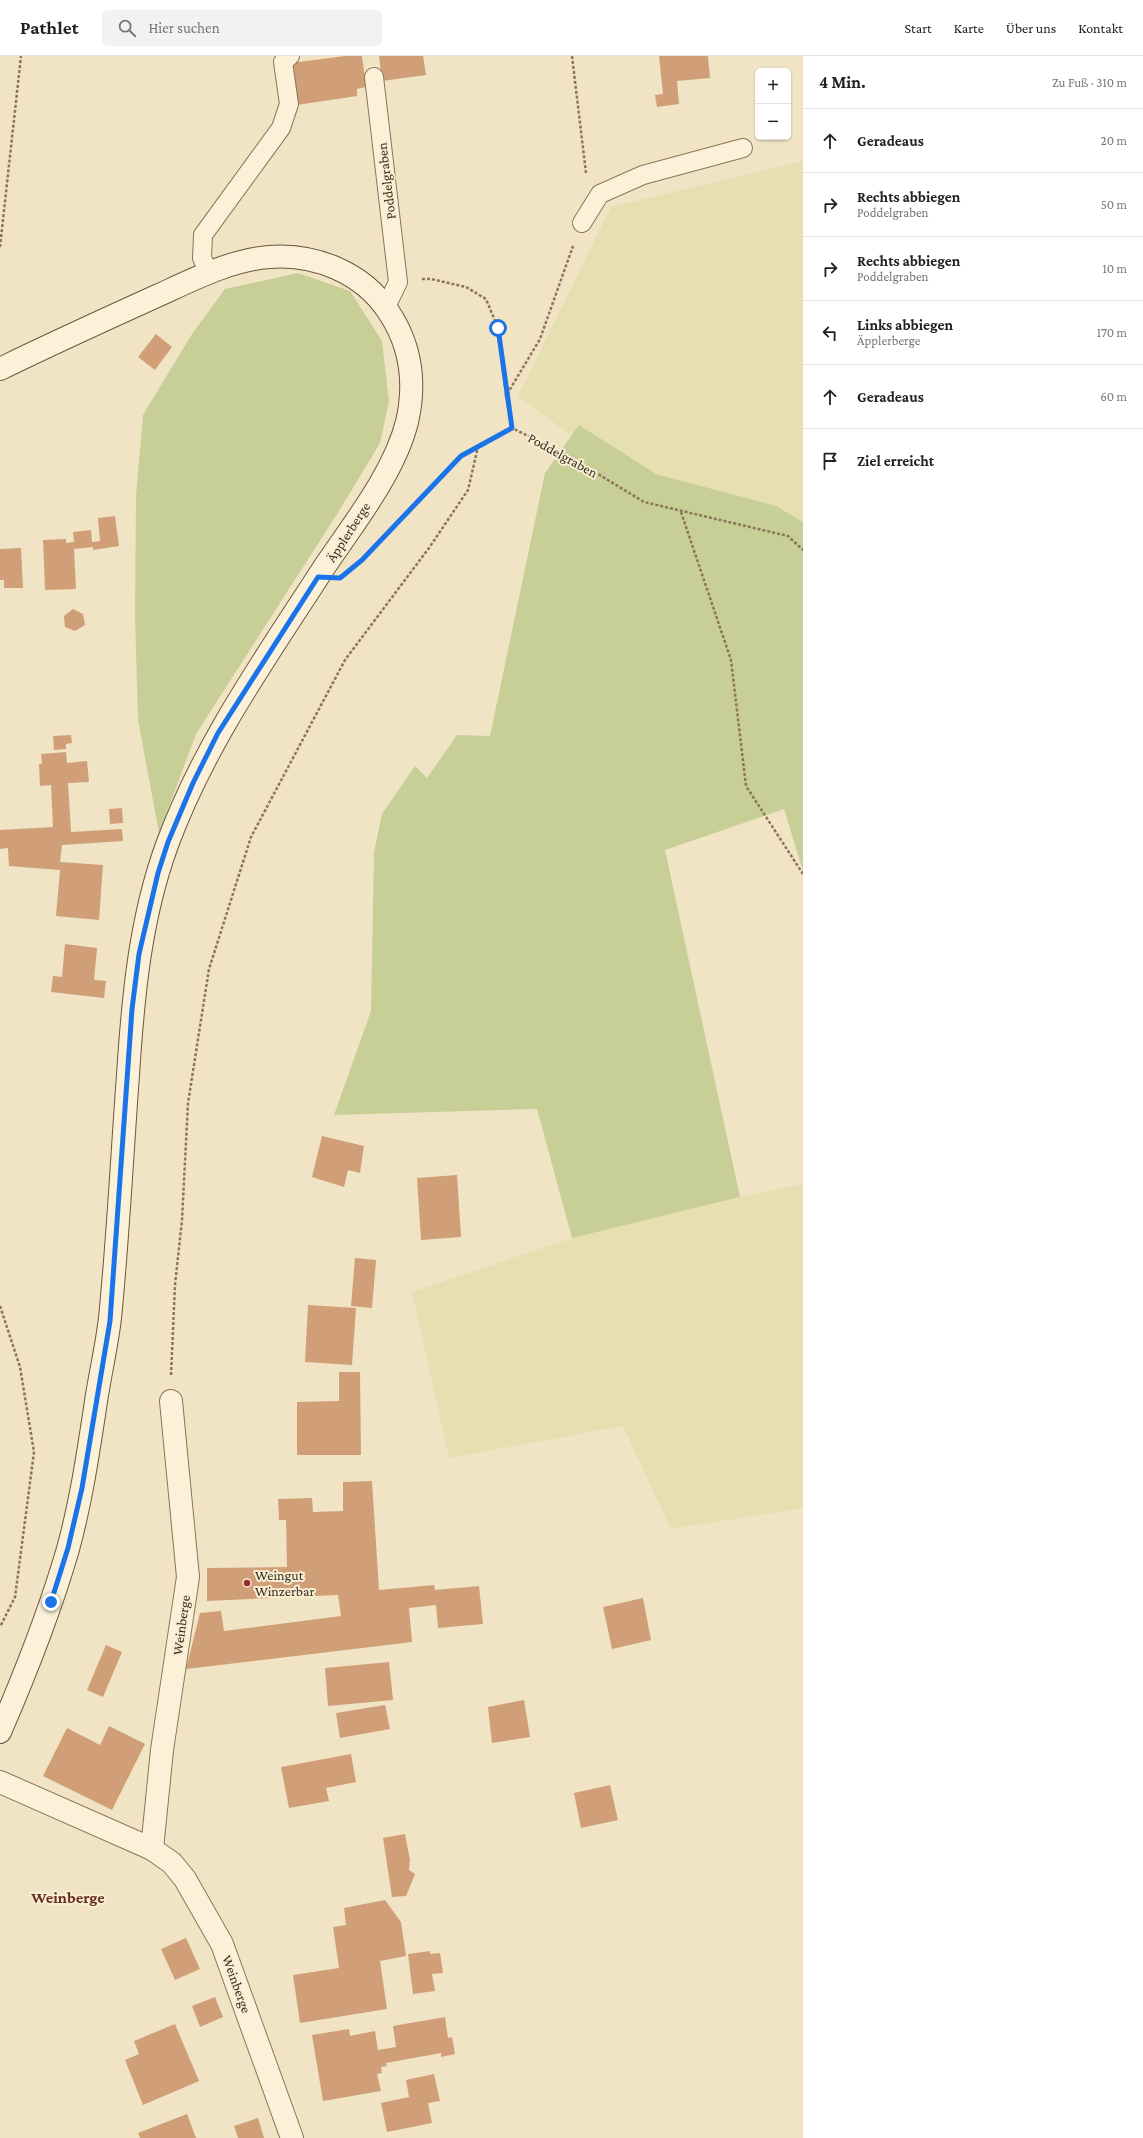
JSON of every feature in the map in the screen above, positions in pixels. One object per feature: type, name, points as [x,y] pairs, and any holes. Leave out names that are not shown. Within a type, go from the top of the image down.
[{"type":"street","name":"Äpplerberge","points":[[0,369],[79,330],[208,273],[252,260],[285,257],[319,262],[349,274],[365,284],[386,307],[405,342],[411,365],[410,400],[407,421],[399,446],[367,503],[218,733],[193,783],[168,842],[158,873],[139,954],[132,1009],[110,1321],[82,1488],[68,1548],[51,1602],[0,1732]]},
{"type":"street","name":"Weinberge","points":[[152,1849],[162,1750],[188,1577],[171,1401]]},
{"type":"street","name":"Weinberge","points":[[0,1782],[152,1849],[172,1863],[185,1879],[222,1944],[292,2138]]},
{"type":"lane","points":[[208,273],[202,258],[203,235],[281,128],[289,104],[283,62],[290,56]]},
{"type":"lane","name":"Poddelgraben","points":[[374,77],[398,282]]},
{"type":"lane","points":[[582,223],[600,194],[643,175],[743,148]]},
{"type":"lane","points":[[386,307],[398,282]]},
{"type":"path","points":[[0,247],[21,56]]},
{"type":"path","points":[[572,56],[586,174]]},
{"type":"path","points":[[506,396],[540,339],[582,223]]},
{"type":"path","points":[[398,282],[431,278],[466,287],[486,300],[498,328],[506,396],[512,428]]},
{"type":"path","name":"Poddelgraben","points":[[368,554],[461,456],[512,428],[570,457],[644,502],[788,536],[803,550]]},
{"type":"path","points":[[171,1401],[175,1285],[182,1220],[188,1103],[209,968],[218,939],[251,837],[303,736],[345,660],[429,548],[468,490],[478,447]]},
{"type":"path","points":[[681,511],[731,660],[746,786],[803,874]]},
{"type":"path","points":[[0,1306],[20,1367],[34,1452],[15,1597],[0,1627]]},
{"type":"shaded area","points":[[803,161],[803,522],[776,506],[656,474],[591,433],[572,436],[518,396],[611,207]]},
{"type":"shaded area","points":[[803,1184],[803,1508],[671,1529],[623,1426],[449,1458],[412,1292],[572,1238],[740,1197]]},
{"type":"green space","points":[[298,273],[350,291],[382,341],[389,401],[380,443],[339,511],[196,734],[159,833],[138,720],[135,617],[136,496],[143,415],[192,334],[225,289]]},
{"type":"green space","points":[[579,425],[656,474],[776,506],[803,522],[803,871],[784,809],[665,850],[740,1197],[572,1238],[537,1109],[334,1115],[371,1011],[374,852],[382,814],[415,766],[427,778],[457,735],[490,736],[545,473]]},
{"type":"building","points":[[345,56],[362,56],[366,87],[357,89],[357,96],[297,105],[291,63]]},
{"type":"building","points":[[379,56],[423,56],[426,75],[382,81]]},
{"type":"building","points":[[659,56],[708,56],[710,78],[677,81],[679,104],[657,107],[655,95],[663,94]]},
{"type":"building","points":[[156,334],[172,347],[155,370],[138,357]]},
{"type":"building","points":[[115,516],[119,546],[93,550],[93,547],[74,549],[76,589],[45,590],[43,540],[66,539],[66,543],[74,542],[73,532],[91,530],[92,542],[100,541],[98,518]]},
{"type":"building","points":[[21,548],[23,588],[4,588],[4,580],[0,580],[0,549]]},
{"type":"building","points":[[73,609],[83,614],[85,625],[75,631],[65,627],[64,616]]},
{"type":"building","points":[[71,735],[72,743],[66,744],[66,749],[54,750],[53,736]]},
{"type":"building","points":[[66,752],[67,763],[87,761],[89,782],[68,783],[71,832],[122,829],[123,841],[62,845],[60,862],[103,865],[99,920],[56,916],[60,870],[9,866],[8,848],[0,849],[0,830],[53,827],[51,785],[40,786],[39,764],[42,764],[41,754]]},
{"type":"building","points":[[122,808],[123,823],[110,824],[109,809]]},
{"type":"building","points":[[65,944],[97,948],[94,980],[106,981],[104,998],[51,992],[53,976],[62,977]]},
{"type":"building","points":[[322,1136],[364,1146],[360,1173],[348,1170],[344,1187],[312,1177]]},
{"type":"building","points":[[457,1175],[461,1237],[421,1240],[417,1178]]},
{"type":"building","points":[[355,1258],[376,1260],[372,1308],[351,1306]]},
{"type":"building","points":[[308,1305],[356,1308],[352,1365],[305,1362]]},
{"type":"building","points":[[339,1372],[360,1372],[361,1455],[297,1455],[297,1402],[339,1401]]},
{"type":"building","points":[[372,1481],[379,1590],[434,1585],[435,1590],[479,1586],[483,1624],[438,1628],[436,1605],[409,1608],[412,1642],[186,1669],[200,1613],[221,1611],[224,1631],[341,1616],[338,1595],[207,1601],[207,1568],[287,1567],[286,1520],[279,1520],[278,1499],[312,1498],[313,1512],[343,1511],[343,1482]]},
{"type":"building","points":[[643,1598],[651,1640],[612,1649],[603,1607]]},
{"type":"building","points":[[106,1645],[122,1652],[103,1697],[87,1690]]},
{"type":"building","points":[[389,1662],[393,1700],[328,1706],[325,1668]]},
{"type":"building","points":[[524,1700],[530,1737],[492,1743],[488,1707]]},
{"type":"building","points":[[385,1705],[390,1729],[340,1738],[336,1713]]},
{"type":"building","points":[[109,1726],[145,1744],[112,1810],[43,1776],[67,1728],[100,1745]]},
{"type":"building","points":[[351,1754],[356,1782],[326,1788],[329,1801],[289,1808],[281,1767]]},
{"type":"building","points":[[610,1785],[618,1820],[581,1828],[574,1793]]},
{"type":"building","points":[[405,1834],[410,1860],[409,1870],[415,1874],[406,1896],[392,1897],[383,1838]]},
{"type":"building","points":[[385,1900],[401,1922],[406,1956],[380,1961],[387,2009],[300,2023],[293,1975],[339,1968],[333,1927],[346,1925],[344,1908]]},
{"type":"building","points":[[186,1938],[200,1969],[175,1980],[161,1949]]},
{"type":"building","points":[[430,1951],[430,1954],[440,1953],[443,1973],[432,1974],[435,1991],[413,1994],[408,1954]]},
{"type":"building","points":[[215,1997],[223,2017],[200,2027],[192,2006]]},
{"type":"building","points":[[445,2017],[448,2038],[452,2037],[455,2054],[441,2057],[441,2053],[386,2063],[387,2066],[381,2067],[382,2073],[377,2074],[381,2091],[323,2101],[312,2035],[349,2029],[350,2036],[375,2031],[378,2050],[396,2047],[393,2026]]},
{"type":"building","points":[[175,2024],[199,2081],[143,2105],[125,2060],[139,2054],[134,2041]]},
{"type":"building","points":[[434,2074],[440,2101],[428,2103],[432,2123],[387,2132],[381,2103],[409,2097],[406,2080]]},
{"type":"building","points":[[187,2114],[196,2138],[140,2138],[138,2133]]},
{"type":"building","points":[[258,2118],[264,2138],[238,2138],[234,2126]]},
{"type":"place","name":"Weingut Winzerbar","points":[[247,1583]]},
{"type":"district","name":"Weinberge","points":[[68,1897]]},
{"type":"route","points":[[51,1602],[68,1548],[82,1488],[110,1321],[132,1009],[139,954],[147,915],[168,842],[193,783],[218,733],[318,577],[340,578],[362,560],[420,501],[461,456],[512,428],[506,396],[505,376],[498,328]]}]
